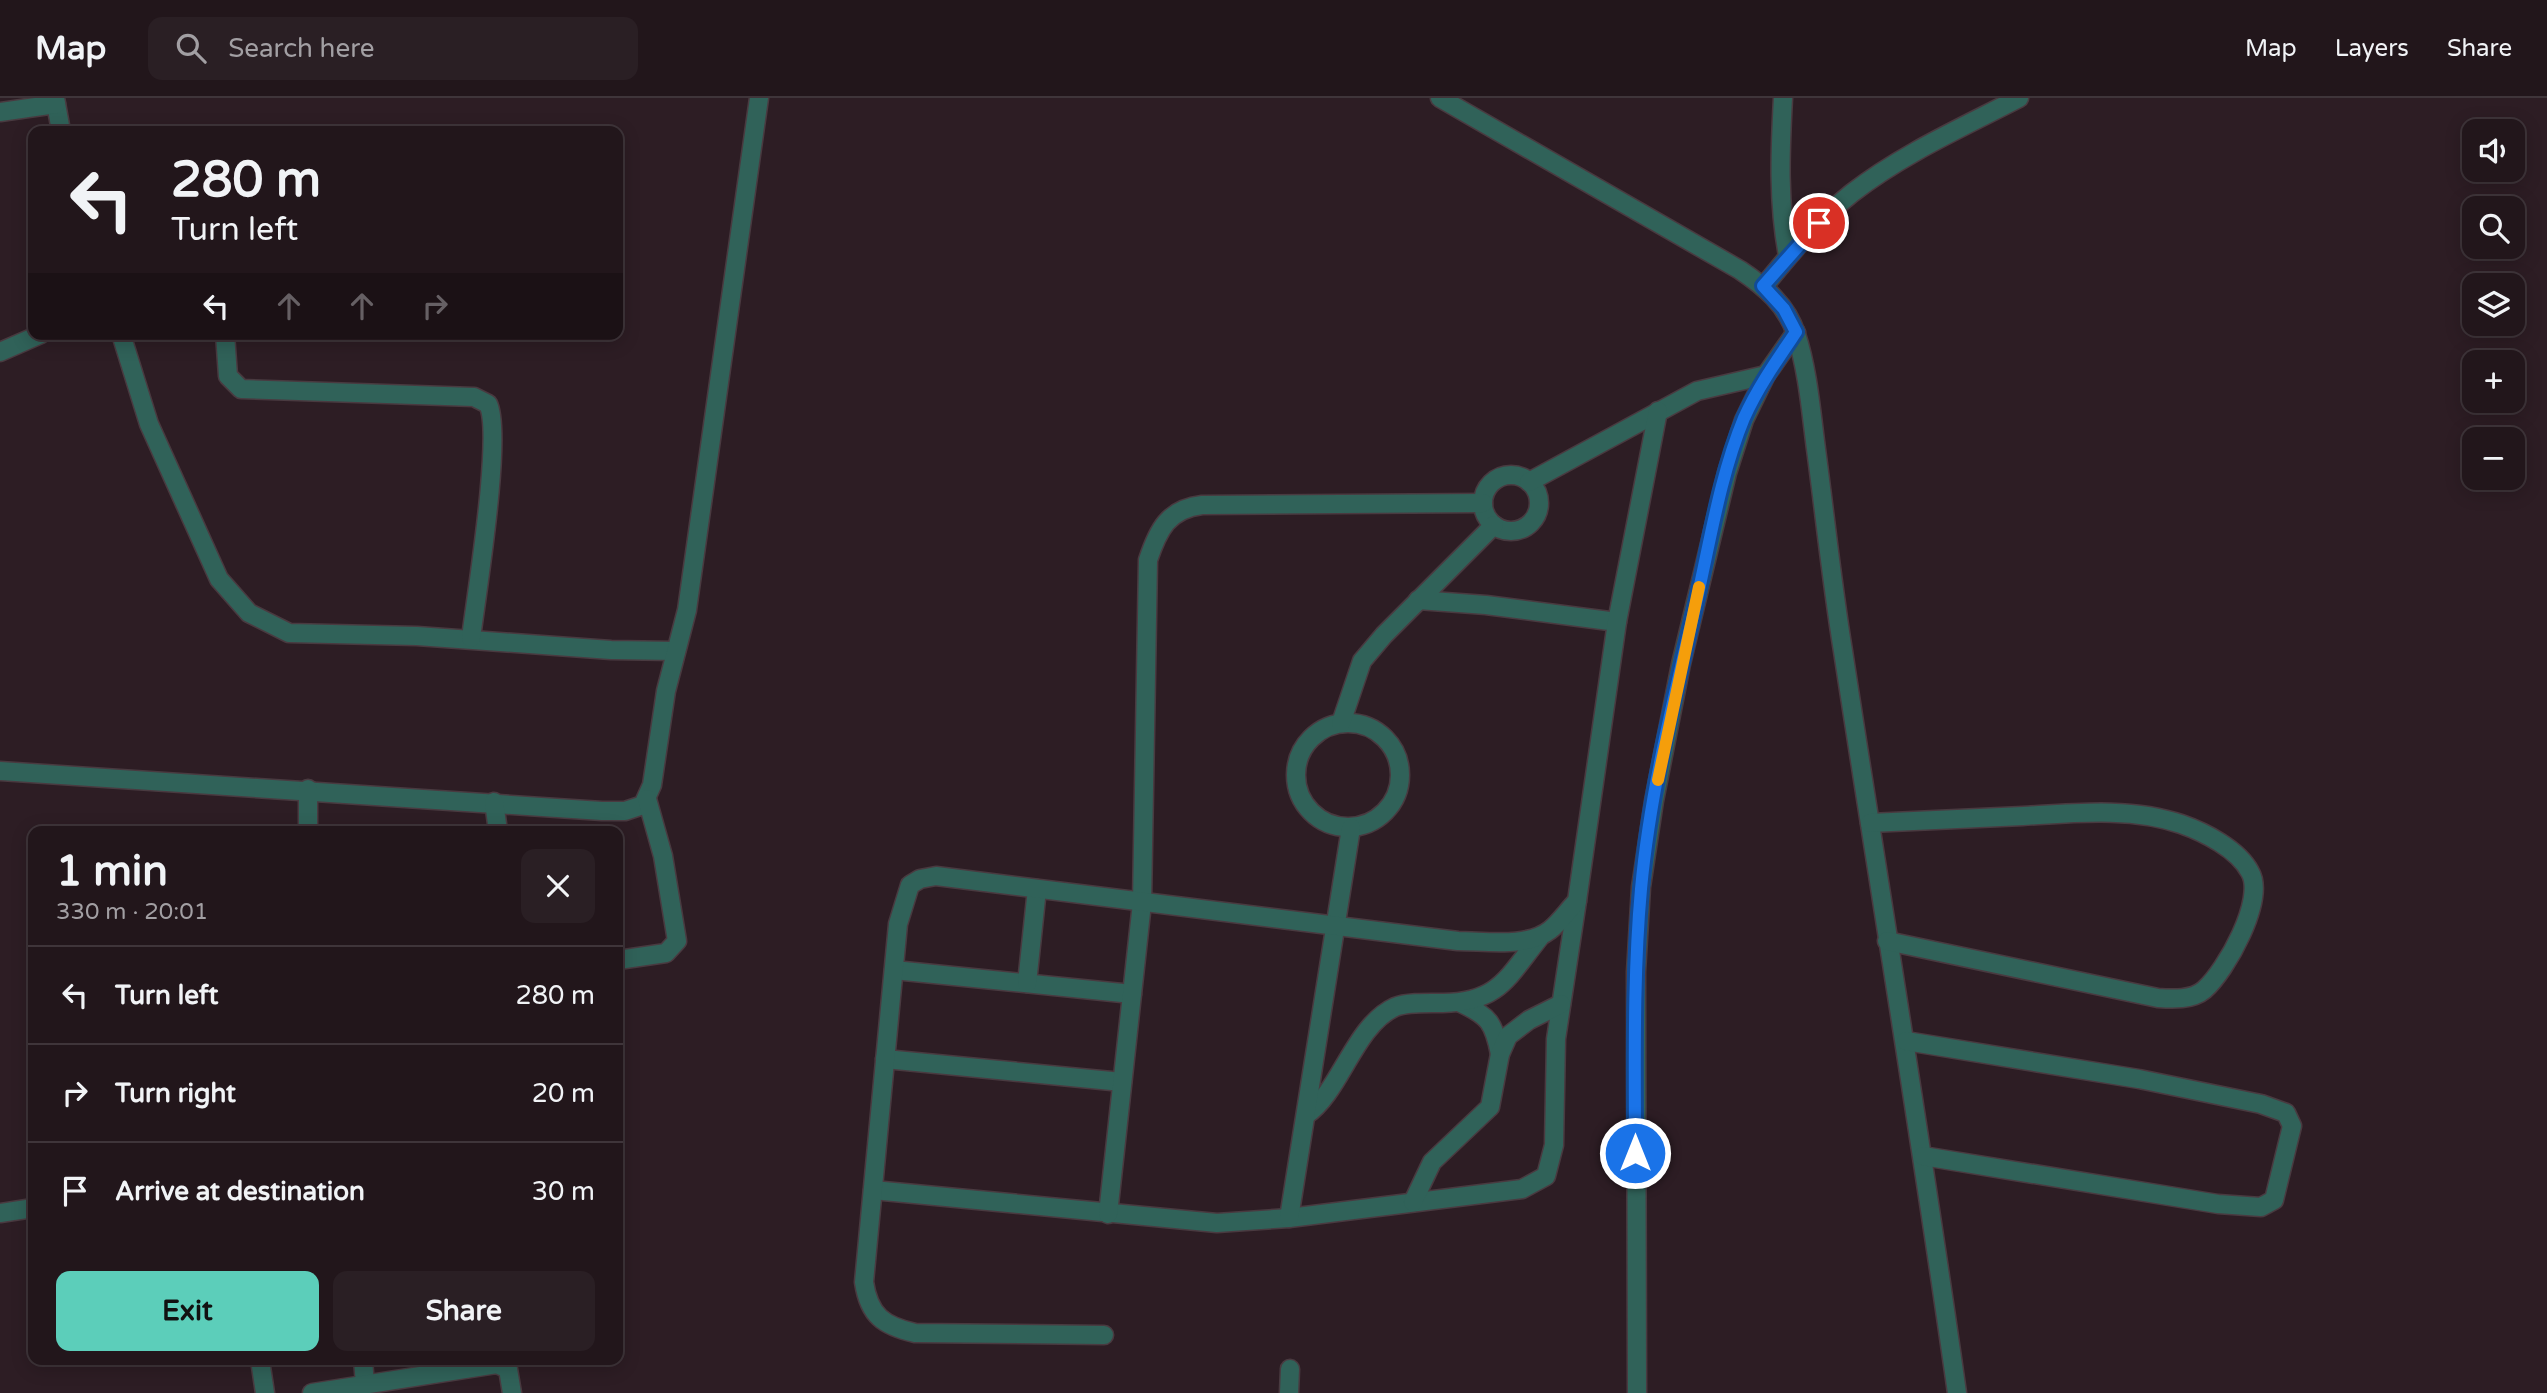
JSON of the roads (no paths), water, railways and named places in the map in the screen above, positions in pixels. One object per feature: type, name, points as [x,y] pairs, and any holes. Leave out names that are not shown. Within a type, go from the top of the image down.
[{"type":"street","points":[[623,959],[666,953],[677,942],[663,856],[647,799],[676,651],[687,610],[760,98]]},
{"type":"street","points":[[1440,98],[1763,286],[1784,309],[1796,332],[1806,376],[1842,644],[1906,1041],[1957,1393]]},
{"type":"street","points":[[1783,98],[1778,176],[1780,214],[1788,256]]},
{"type":"street","points":[[1763,286],[1803,238],[1852,193],[1890,167],[2019,98]]},
{"type":"street","points":[[0,112],[56,101],[60,126]]},
{"type":"street","points":[[1637,1393],[1636,985],[1641,887],[1654,801],[1681,664],[1721,498],[1744,420],[1766,375],[1796,332]]},
{"type":"street","points":[[1,350],[28,339]]},
{"type":"street","points":[[123,340],[149,424],[219,579],[249,613],[289,633],[471,638],[611,650],[676,651]]},
{"type":"street","points":[[225,340],[228,376],[241,389],[474,397],[488,404],[492,435],[489,491],[471,638]]},
{"type":"street","points":[[1529,481],[1697,391],[1766,375]]},
{"type":"street","points":[[873,1189],[1217,1223],[1289,1218],[1522,1189],[1546,1176],[1554,1145],[1556,1039],[1561,1004],[1617,622],[1658,411]]},
{"type":"street","points":[[1520,476],[1529,481],[1539,498],[1536,517],[1521,529],[1512,531],[1494,525],[1486,515],[1483,503],[1485,493],[1499,478],[1520,476]]},
{"type":"street","points":[[1108,1214],[1142,902],[1148,560],[1157,531],[1173,513],[1202,505],[1483,503]]},
{"type":"street","points":[[1341,723],[1362,662],[1418,600],[1494,525]]},
{"type":"street","points":[[1418,600],[1486,605],[1617,622]]},
{"type":"street","points":[[1341,723],[1360,724],[1377,731],[1391,744],[1399,761],[1401,780],[1396,798],[1377,818],[1351,828],[1333,826],[1317,818],[1304,805],[1297,789],[1295,771],[1300,754],[1317,734],[1341,723]]},
{"type":"street","points":[[0,771],[625,811],[639,808],[647,799]]},
{"type":"street","points":[[308,789],[308,826]]},
{"type":"street","points":[[494,802],[497,826]]},
{"type":"street","points":[[1870,823],[2060,814],[2146,816],[2181,824],[2211,838],[2235,854],[2250,871],[2254,884],[2253,903],[2241,934],[2220,970],[2204,989],[2178,999],[2158,998],[1888,941]]},
{"type":"street","points":[[1289,1218],[1351,828]]},
{"type":"street","points":[[1104,1335],[915,1333],[887,1325],[874,1315],[867,1301],[864,1282],[894,970],[904,897],[910,885],[920,879],[936,876],[1458,942],[1520,941],[1539,937]]},
{"type":"street","points":[[1027,983],[1037,889]]},
{"type":"street","points":[[1306,1115],[1317,1108],[1342,1067],[1377,1021],[1395,1007],[1471,1002],[1491,994],[1539,937],[1552,929],[1577,901]]},
{"type":"street","points":[[894,970],[1132,994]]},
{"type":"street","points":[[1460,1002],[1483,1013],[1496,1030],[1500,1054]]},
{"type":"street","points":[[1413,1202],[1432,1162],[1490,1107],[1500,1054],[1508,1036],[1529,1020],[1561,1004]]},
{"type":"street","points":[[1906,1041],[2139,1079],[2261,1104],[2286,1114],[2292,1126],[2278,1194],[2270,1204],[2261,1207],[2218,1204],[1923,1156]]},
{"type":"street","points":[[886,1059],[1122,1082]]},
{"type":"street","points":[[0,1213],[28,1209]]},
{"type":"street","points":[[261,1365],[265,1393]]},
{"type":"street","points":[[363,1365],[365,1384]]},
{"type":"street","points":[[312,1393],[490,1365]]},
{"type":"street","points":[[499,1365],[508,1369],[512,1393]]},
{"type":"street","points":[[1289,1393],[1290,1369]]}]
